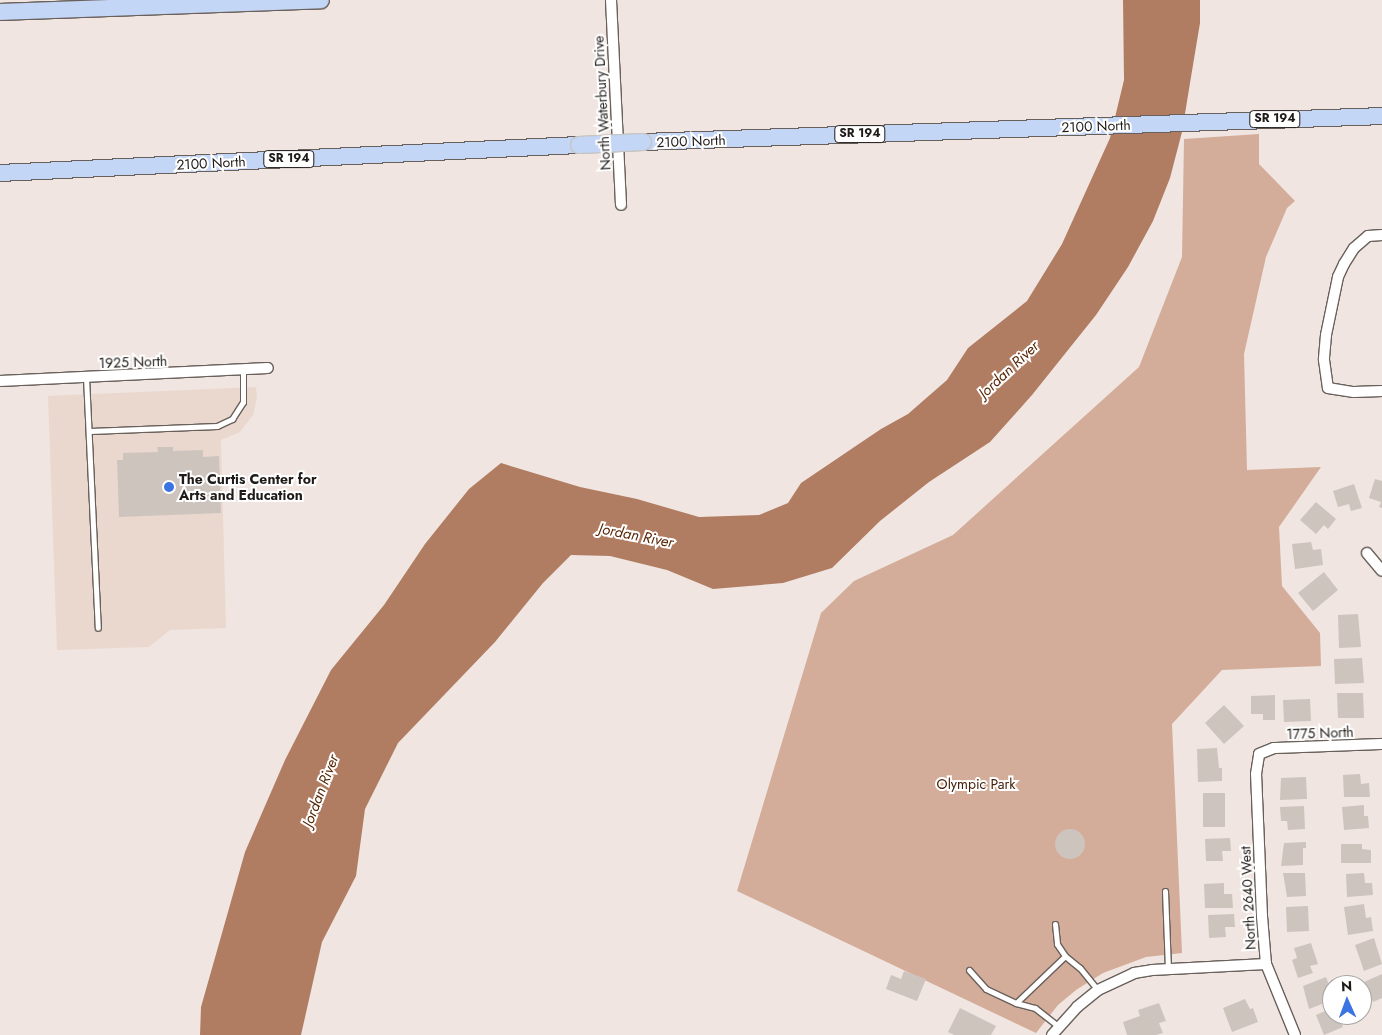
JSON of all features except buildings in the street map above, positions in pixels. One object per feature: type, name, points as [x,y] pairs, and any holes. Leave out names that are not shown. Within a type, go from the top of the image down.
[{"type":"highway","points":[[0,12],[320,0]]},
{"type":"highway","name":"2100 North","points":[[0,173],[579,144],[1382,116]]},
{"type":"street","name":"North Waterbury Drive","points":[[611,0],[620,205]]},
{"type":"street","points":[[1382,235],[1368,236],[1354,248],[1338,277],[1326,335],[1324,360],[1328,388],[1354,392],[1382,391]]},
{"type":"street","name":"1925 North","points":[[0,381],[243,371],[268,368]]},
{"type":"street","points":[[1367,553],[1382,571]]},
{"type":"street","name":"1775 North","points":[[1259,754],[1274,748],[1382,744]]},
{"type":"street","name":"North 2640 West","points":[[1259,754],[1256,774],[1266,964],[1296,1035]]},
{"type":"street","points":[[1055,1031],[1077,1006],[1098,990],[1134,973],[1168,969],[1266,964]]},
{"type":"lane","points":[[90,431],[217,426],[232,419],[243,402],[243,371]]},
{"type":"lane","points":[[86,378],[98,628]]},
{"type":"lane","points":[[1165,891],[1168,969]]},
{"type":"lane","points":[[1055,924],[1057,944],[1065,956],[1080,968],[1098,990]]},
{"type":"lane","points":[[1016,1003],[1065,956]]},
{"type":"lane","points":[[969,970],[986,989],[1016,1003],[1035,1008],[1055,1031]]},
{"type":"shaded area","points":[[256,387],[257,398],[253,415],[240,432],[221,440],[226,628],[170,630],[149,647],[57,650],[48,396]]},
{"type":"green space","name":"Olympic Park","points":[[1259,134],[1259,164],[1295,201],[1287,208],[1266,257],[1244,354],[1247,470],[1321,467],[1279,527],[1282,586],[1320,633],[1321,666],[1222,670],[1172,724],[1182,953],[1146,957],[1103,973],[1076,990],[1058,1005],[1036,1033],[737,891],[821,613],[854,581],[953,535],[1139,367],[1182,257],[1184,139]]},
{"type":"water","name":"Jordan River","points":[[1123,0],[1200,0],[1200,23],[1182,132],[1170,178],[1153,221],[1128,267],[1096,315],[1032,395],[990,442],[929,482],[880,521],[832,568],[783,583],[713,589],[667,570],[610,556],[571,555],[543,583],[495,642],[398,743],[365,809],[356,876],[322,942],[301,1035],[200,1035],[201,1007],[245,852],[285,760],[331,670],[384,605],[425,544],[469,489],[501,463],[580,487],[637,499],[699,517],[759,515],[788,503],[801,483],[881,429],[908,414],[947,380],[968,348],[1027,301],[1062,244],[1110,138],[1124,80]]},
{"type":"place","name":"The Curtis Center for Arts and Education","points":[[169,487]]}]
